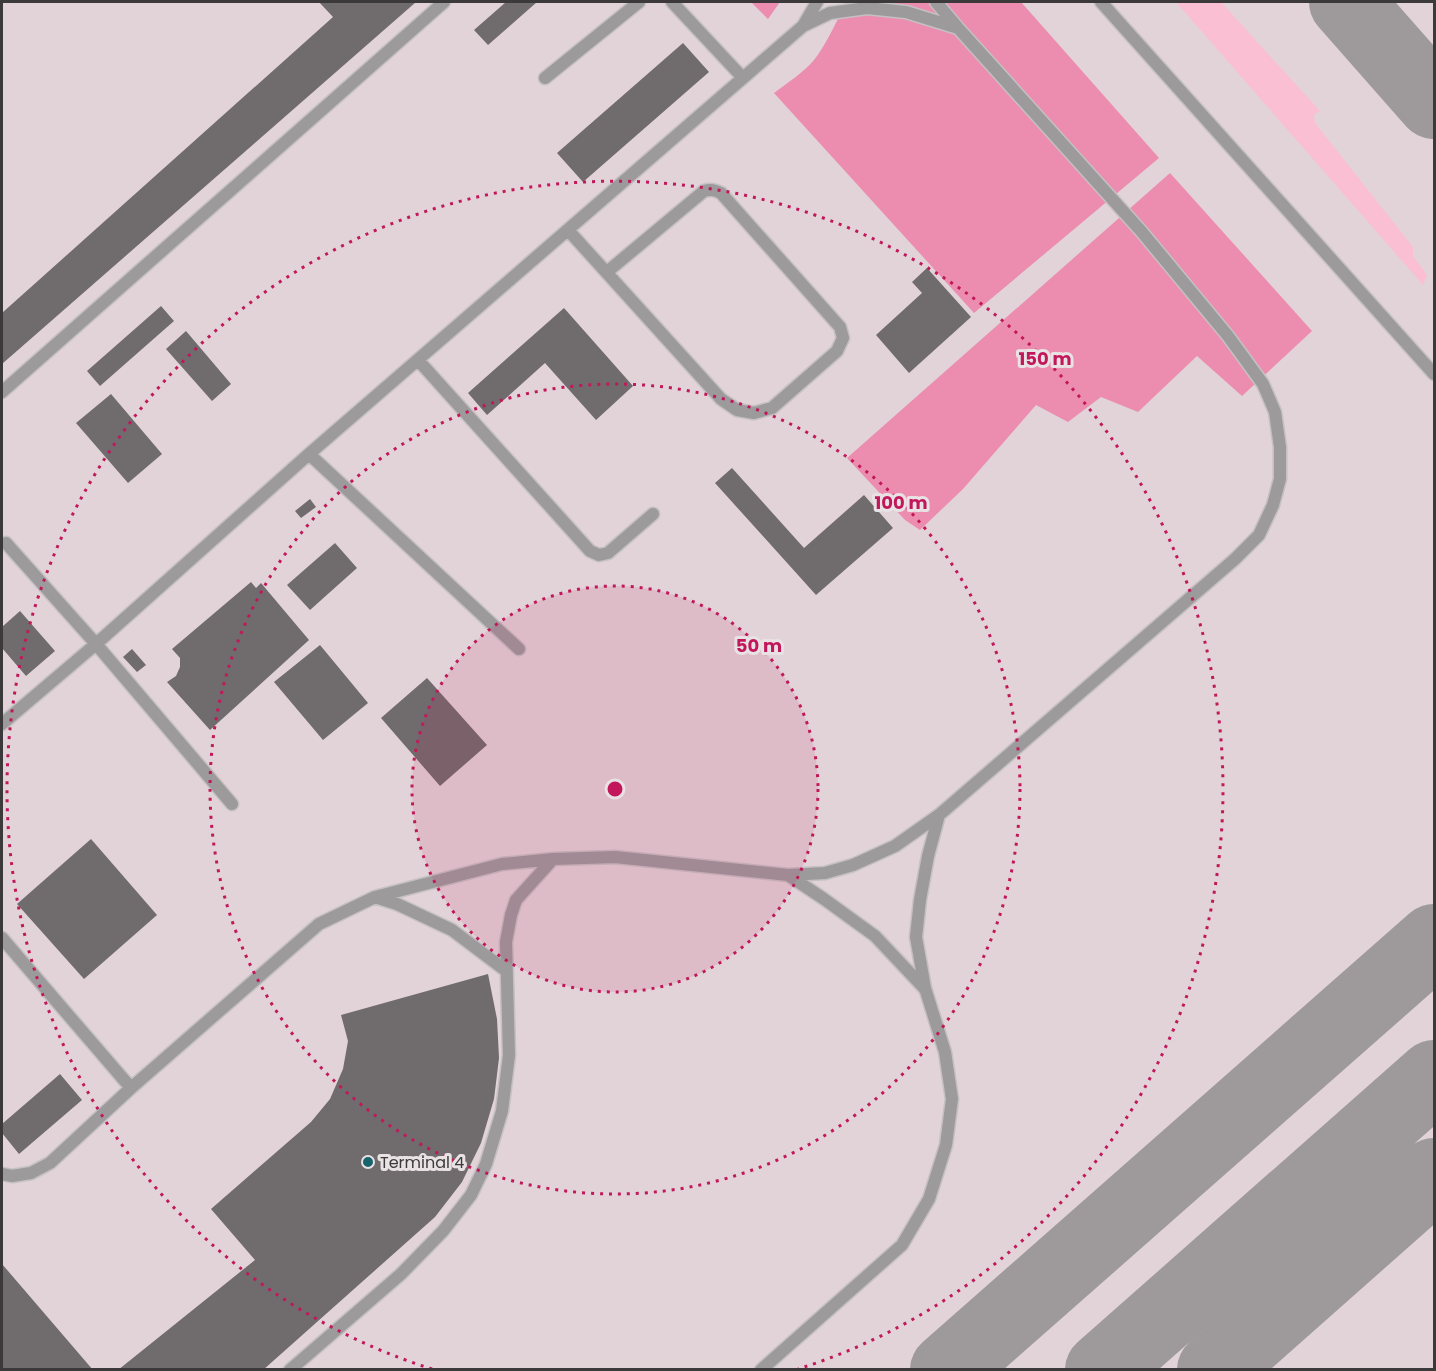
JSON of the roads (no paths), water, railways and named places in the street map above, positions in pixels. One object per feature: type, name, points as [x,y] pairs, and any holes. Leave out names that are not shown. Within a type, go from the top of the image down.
[{"type":"lane","points":[[2,392],[444,2]]},
{"type":"lane","points":[[545,78],[639,2]]},
{"type":"lane","points":[[672,2],[743,78]]},
{"type":"lane","points":[[803,26],[817,2]]},
{"type":"lane","points":[[2,1174],[12,1176],[31,1173],[50,1163],[131,1088],[319,924],[375,897],[502,864],[553,859],[615,857],[788,875],[825,873],[853,865],[895,846],[939,815],[1259,536],[1273,505],[1280,479],[1280,447],[1275,412],[1263,384],[1228,336],[1141,231],[936,2]]},
{"type":"lane","points":[[1101,2],[1434,374]]},
{"type":"lane","points":[[2,724],[96,644],[309,454],[803,26],[830,13],[867,8],[906,12],[958,28]]},
{"type":"lane","points":[[568,230],[721,399],[737,410],[754,413],[772,408],[837,351],[843,338],[840,327],[721,193],[711,189],[704,191],[607,272]]},
{"type":"lane","points":[[418,360],[590,551],[600,555],[608,554],[653,514]]},
{"type":"lane","points":[[309,454],[519,649]]},
{"type":"lane","points":[[6,543],[96,644],[232,804]]},
{"type":"lane","points":[[761,1370],[902,1245],[929,1198],[946,1145],[952,1099],[945,1052],[925,988],[916,938],[928,856],[939,815]]},
{"type":"lane","points":[[290,1370],[401,1274],[443,1231],[471,1195],[486,1164],[502,1111],[509,1055],[505,970],[506,942],[511,915],[516,900],[553,859]]},
{"type":"lane","points":[[788,875],[875,936],[925,988]]},
{"type":"lane","points":[[375,897],[397,904],[453,930],[505,970]]},
{"type":"lane","points":[[2,939],[131,1088]]},
{"type":"place","name":"Terminal 4","points":[[368,1162]]}]
